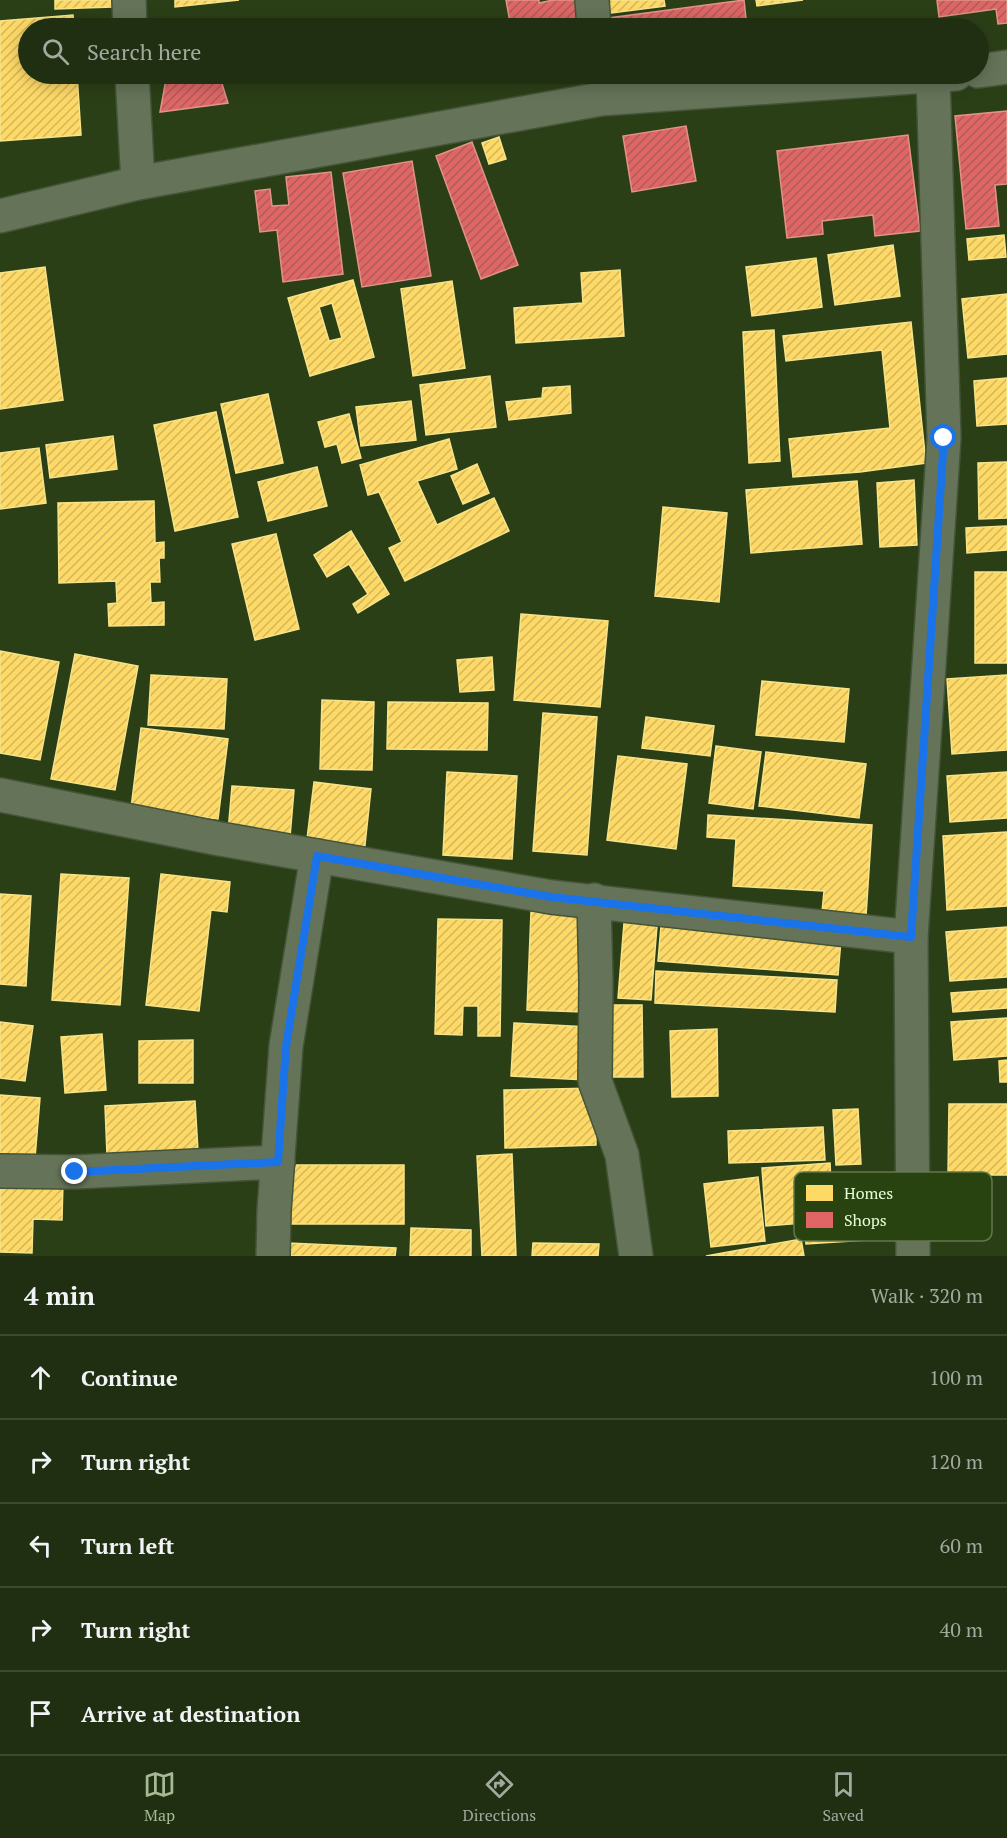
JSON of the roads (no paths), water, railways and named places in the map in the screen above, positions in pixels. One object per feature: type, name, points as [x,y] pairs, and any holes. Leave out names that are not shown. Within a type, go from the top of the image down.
[{"type":"street","points":[[129,0],[130,18]]},
{"type":"street","points":[[592,0],[593,18]]},
{"type":"street","points":[[989,70],[1007,68]]},
{"type":"street","points":[[133,84],[138,183]]},
{"type":"street","points":[[0,216],[138,183],[599,86],[662,84]]},
{"type":"street","points":[[912,1172],[911,937],[944,438],[945,84]]},
{"type":"street","points":[[0,795],[220,839],[551,897],[911,937]]},
{"type":"street","points":[[273,1256],[286,1046],[317,856]]},
{"type":"street","points":[[594,900],[595,1081],[622,1155],[636,1256]]},
{"type":"street","points":[[0,1171],[75,1172],[278,1162]]},
{"type":"street","points":[[913,1241],[913,1256]]}]
